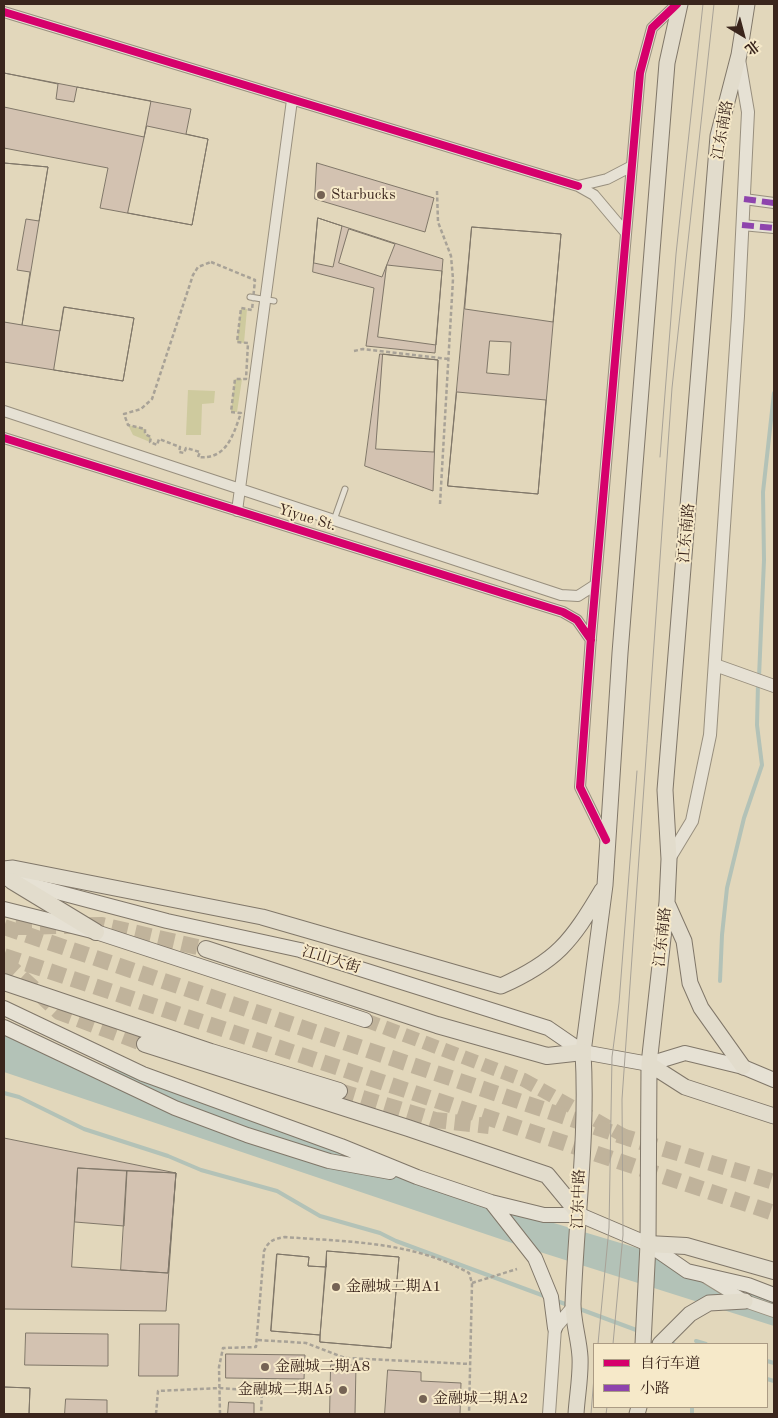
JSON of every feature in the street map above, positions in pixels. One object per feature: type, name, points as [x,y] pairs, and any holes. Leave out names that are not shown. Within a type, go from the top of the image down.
[{"type":"highway","points":[[7,876],[96,932]]},
{"type":"highway","points":[[206,949],[437,1025],[547,1056],[583,1052]]},
{"type":"highway","points":[[4,982],[211,1052],[339,1091]]},
{"type":"highway","points":[[145,1044],[408,1128],[547,1176],[580,1215]]},
{"type":"highway","points":[[648,1244],[686,1246],[774,1271]]},
{"type":"main road","points":[[7,876],[13,868],[262,917],[501,986],[531,972],[554,956],[577,932],[605,885],[606,840],[667,63],[678,4]]},
{"type":"main road","name":"江东南路","points":[[648,1244],[649,1064],[667,902],[669,859],[665,790],[718,136],[739,55],[747,4]]},
{"type":"main road","name":"江山大街","points":[[7,876],[167,921],[300,950],[548,1028],[583,1052],[649,1064]]},
{"type":"main road","name":"江东中路","points":[[576,1414],[580,1358],[573,1307],[580,1215],[579,1181],[585,1080],[583,1052],[605,885]]},
{"type":"main road","points":[[667,902],[684,941],[690,984],[701,1008],[743,1067]]},
{"type":"main road","points":[[4,908],[96,932],[365,1020]]},
{"type":"main road","points":[[4,1008],[143,1074],[341,1146],[417,1177],[491,1202],[544,1215],[580,1215],[648,1244],[687,1272],[748,1285],[774,1295]]},
{"type":"main road","points":[[4,1027],[175,1108],[246,1135],[329,1161],[417,1177]]},
{"type":"main road","points":[[649,1064],[685,1053],[743,1067],[774,1080]]},
{"type":"main road","points":[[649,1064],[684,1087],[774,1116]]},
{"type":"main road","points":[[491,1202],[535,1258],[551,1297],[555,1328]]},
{"type":"main road","points":[[643,1343],[648,1244]]},
{"type":"main road","points":[[661,1343],[690,1314],[710,1303],[745,1301]]},
{"type":"street","points":[[606,840],[580,788],[595,585],[640,73],[652,28],[678,4]]},
{"type":"street","points":[[4,12],[578,186],[594,195],[626,233]]},
{"type":"street","points":[[669,859],[692,821],[710,735],[748,112],[739,55]]},
{"type":"street","points":[[237,511],[270,300],[292,100]]},
{"type":"street","points":[[578,186],[608,179],[632,166]]},
{"type":"street","points":[[744,199],[774,203]]},
{"type":"street","points":[[742,225],[774,228]]},
{"type":"street","name":"Yiyue St.","points":[[4,411],[561,595],[578,596],[595,585]]},
{"type":"street","name":"Yiyue St.","points":[[4,438],[563,612],[577,620],[591,640]]},
{"type":"street","points":[[715,665],[774,686]]},
{"type":"street","points":[[706,1277],[745,1301],[774,1310]]},
{"type":"street","points":[[549,1414],[555,1328],[573,1307]]},
{"type":"lane","points":[[252,297],[270,300]]},
{"type":"lane","points":[[334,520],[344,489]]},
{"type":"path","points":[[437,191],[440,227],[451,256],[453,270],[440,504]]},
{"type":"path","points":[[211,262],[255,280],[252,297],[252,310],[240,308],[237,342],[248,343],[246,379],[235,379],[231,412],[241,413],[226,449],[212,457],[198,456],[200,452],[186,448],[184,453],[179,452],[180,447],[159,439],[157,445],[150,442],[151,437],[144,434],[145,429],[128,425],[124,414],[141,409],[152,399],[193,276],[198,267],[211,262]]},
{"type":"path","points":[[354,351],[363,348],[449,359]]},
{"type":"path","points":[[220,1414],[219,1367],[223,1348],[256,1347],[264,1251],[268,1243],[274,1238],[388,1244],[433,1256],[458,1266],[469,1273],[472,1283],[469,1414]]},
{"type":"path","points":[[472,1283],[517,1269]]},
{"type":"path","points":[[257,1340],[306,1343],[345,1358],[470,1364]]},
{"type":"path","points":[[156,1414],[158,1390],[220,1388],[262,1391],[261,1414]]},
{"type":"shaded area","points":[[241,308],[247,309],[244,343],[237,342]]},
{"type":"shaded area","points":[[235,379],[242,379],[237,412],[231,412]]},
{"type":"shaded area","points":[[188,390],[215,391],[214,403],[202,404],[201,435],[186,435]]},
{"type":"shaded area","points":[[128,425],[145,429],[145,434],[151,437],[150,442],[133,435]]},
{"type":"shaded area","points":[[4,1032],[170,1088],[527,1215],[774,1289],[774,1326],[521,1246],[4,1072]]},
{"type":"building","points":[[4,73],[191,109],[186,134],[208,139],[192,225],[100,208],[108,168],[4,148]]},
{"type":"building","points":[[4,73],[58,84],[56,99],[74,102],[77,87],[151,101],[144,137],[4,107]]},
{"type":"building","points":[[147,126],[208,139],[192,225],[128,213]]},
{"type":"building","points":[[4,163],[48,167],[22,325],[60,331],[64,307],[134,318],[123,381],[4,362]]},
{"type":"building","points":[[4,163],[48,167],[39,221],[26,219],[17,270],[30,272],[22,325],[4,322]]},
{"type":"building","points":[[317,163],[434,198],[425,232],[315,199]]},
{"type":"building","points":[[318,218],[443,259],[435,353],[366,346],[374,288],[313,272]]},
{"type":"building","points":[[318,218],[342,226],[333,267],[314,263]]},
{"type":"building","points":[[472,227],[561,234],[538,494],[448,486]],"holes":[[[490,341],[511,342],[509,375],[487,373]]]},
{"type":"building","points":[[472,227],[561,234],[553,322],[465,309]]},
{"type":"building","points":[[349,229],[395,244],[382,277],[339,263]]},
{"type":"building","points":[[387,265],[442,271],[436,345],[378,337]]},
{"type":"building","points":[[64,307],[134,318],[123,381],[54,370]]},
{"type":"building","points":[[380,354],[438,360],[433,491],[365,466]]},
{"type":"building","points":[[383,354],[438,360],[434,452],[376,449]]},
{"type":"building","points":[[457,392],[546,400],[538,494],[448,486]]},
{"type":"building","points":[[4,1138],[176,1173],[166,1311],[4,1309]]},
{"type":"building","points":[[78,1168],[176,1173],[168,1273],[72,1267]]},
{"type":"building","points":[[78,1168],[127,1171],[124,1226],[75,1222]]},
{"type":"building","points":[[127,1171],[176,1173],[168,1273],[121,1270]]},
{"type":"building","name":"金融城二期A1","points":[[327,1251],[399,1257],[391,1348],[320,1342],[320,1335],[271,1331],[277,1254],[309,1257],[308,1266],[326,1267]]},
{"type":"building","name":"金融城二期A1","points":[[327,1251],[399,1257],[391,1348],[320,1342]]},
{"type":"building","points":[[277,1254],[309,1257],[308,1266],[326,1267],[320,1335],[271,1331]]},
{"type":"building","points":[[140,1324],[179,1324],[178,1376],[139,1376]]},
{"type":"building","points":[[26,1333],[108,1334],[108,1366],[25,1365]]},
{"type":"building","name":"金融城二期A8","points":[[226,1354],[305,1355],[304,1379],[226,1378]]},
{"type":"building","name":"金融城二期A5","points":[[331,1365],[356,1365],[355,1414],[330,1414]]},
{"type":"building","name":"金融城二期A2","points":[[388,1370],[421,1372],[421,1381],[461,1383],[460,1414],[385,1414]]},
{"type":"building","points":[[4,1387],[30,1388],[29,1414],[4,1414]]},
{"type":"building","points":[[4,1387],[30,1388],[29,1414],[4,1414]]},
{"type":"building","points":[[66,1399],[107,1400],[107,1414],[65,1414]]},
{"type":"building","points":[[229,1402],[254,1403],[254,1414],[228,1414]]},
{"type":"waterway","points":[[759,677],[764,560],[763,492],[774,393]]},
{"type":"waterway","points":[[720,981],[727,888],[744,818],[762,765],[757,725],[758,684]]},
{"type":"waterway","points":[[4,1093],[19,1097],[84,1129],[168,1156],[201,1170],[277,1191],[320,1216],[380,1233],[396,1241],[547,1297]]},
{"type":"waterway","points":[[554,1300],[568,1305]]},
{"type":"waterway","points":[[577,1308],[639,1331]]},
{"type":"waterway","points":[[666,1341],[671,1343]]},
{"type":"waterway","points":[[696,1341],[703,1343]]},
{"type":"waterway","points":[[768,1361],[774,1363]]},
{"type":"waterway","points":[[768,1379],[774,1381]]},
{"type":"waterway","points":[[692,1408],[692,1414]]},
{"type":"tunnel","points":[[16,927],[102,925],[206,949]]},
{"type":"tunnel","points":[[4,927],[628,1138],[774,1182]]},
{"type":"tunnel","points":[[4,956],[774,1213]]},
{"type":"tunnel","points":[[4,961],[59,1012],[145,1044]]},
{"type":"tunnel","points":[[365,1020],[524,1080],[628,1138]]},
{"type":"tunnel","points":[[339,1091],[435,1120],[489,1126]]},
{"type":"tram line","points":[[660,457],[676,254],[703,4]]},
{"type":"tram line","points":[[613,1343],[623,1235],[622,1099],[672,388],[714,4]]},
{"type":"tram line","points":[[598,1343],[609,1228],[612,1057],[619,1003],[637,771]]},
{"type":"tram line","points":[[591,1414],[593,1389]]},
{"type":"tram line","points":[[606,1414],[607,1408]]},
{"type":"marked path","points":[[744,199],[774,203]]},
{"type":"marked path","points":[[742,225],[774,228]]},
{"type":"cycle path","points":[[606,840],[580,787],[591,637],[640,73],[652,28],[677,4]]},
{"type":"cycle path","points":[[4,12],[578,186]]},
{"type":"cycle path","points":[[4,438],[563,612],[577,620],[591,640]]},
{"type":"place","name":"Starbucks","points":[[321,195]]},
{"type":"place","name":"金融城二期A1","points":[[336,1287]]},
{"type":"place","name":"金融城二期A8","points":[[265,1367]]},
{"type":"place","name":"金融城二期A5","points":[[343,1390]]},
{"type":"place","name":"金融城二期A2","points":[[423,1399]]}]
